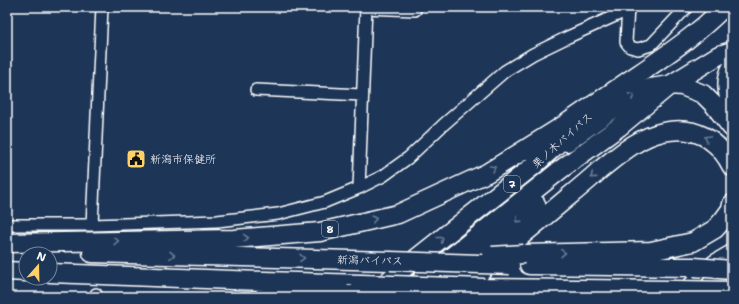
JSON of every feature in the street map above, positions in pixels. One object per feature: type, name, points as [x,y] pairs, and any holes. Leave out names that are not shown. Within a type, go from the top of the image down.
[{"type":"highway","name":"栗ノ木バイパス","points":[[394,266],[532,167],[618,88],[682,43],[724,7]]},
{"type":"highway","name":"栗ノ木バイパス","points":[[428,279],[560,170],[619,127],[670,86],[719,55],[732,51]]},
{"type":"highway","points":[[732,67],[727,79],[727,89],[732,109]]},
{"type":"highway","points":[[532,167],[632,95],[651,88],[682,86],[702,94],[714,105],[732,128]]},
{"type":"highway","name":"8","points":[[7,243],[234,239],[320,232],[398,214],[487,172],[561,127],[618,88]]},
{"type":"highway","points":[[401,297],[428,279],[572,172],[619,127]]},
{"type":"highway","points":[[455,297],[488,265],[587,181],[621,153],[645,138],[662,132],[690,130],[703,135],[714,143],[724,153],[732,167]]},
{"type":"highway","points":[[263,297],[359,292],[428,279],[524,254],[651,251],[693,242],[715,229],[731,209],[732,204]]},
{"type":"highway","name":"新潟バイパス","points":[[7,251],[394,266],[428,279],[484,288],[675,294],[732,291]]},
{"type":"highway","name":"新潟バイパス","points":[[428,279],[448,263],[694,267],[732,270]]},
{"type":"highway","name":"7","points":[[359,292],[394,266]]},
{"type":"highway","points":[[7,271],[18,272]]},
{"type":"highway","points":[[58,273],[359,292]]},
{"type":"street","points":[[92,225],[102,7]]},
{"type":"street","points":[[359,188],[366,7],[415,10]]},
{"type":"street","points":[[7,225],[92,225],[217,221],[278,214],[325,202],[383,176],[408,158],[505,71],[540,50],[628,9],[626,42],[630,47],[638,50],[651,45],[687,7]]},
{"type":"street","points":[[256,90],[362,95]]},
{"type":"street","points":[[675,294],[713,261],[732,250]]},
{"type":"tunnel","points":[[92,225],[96,294]]},
{"type":"place","name":"新潟市保健所","points":[[136,159]]}]
